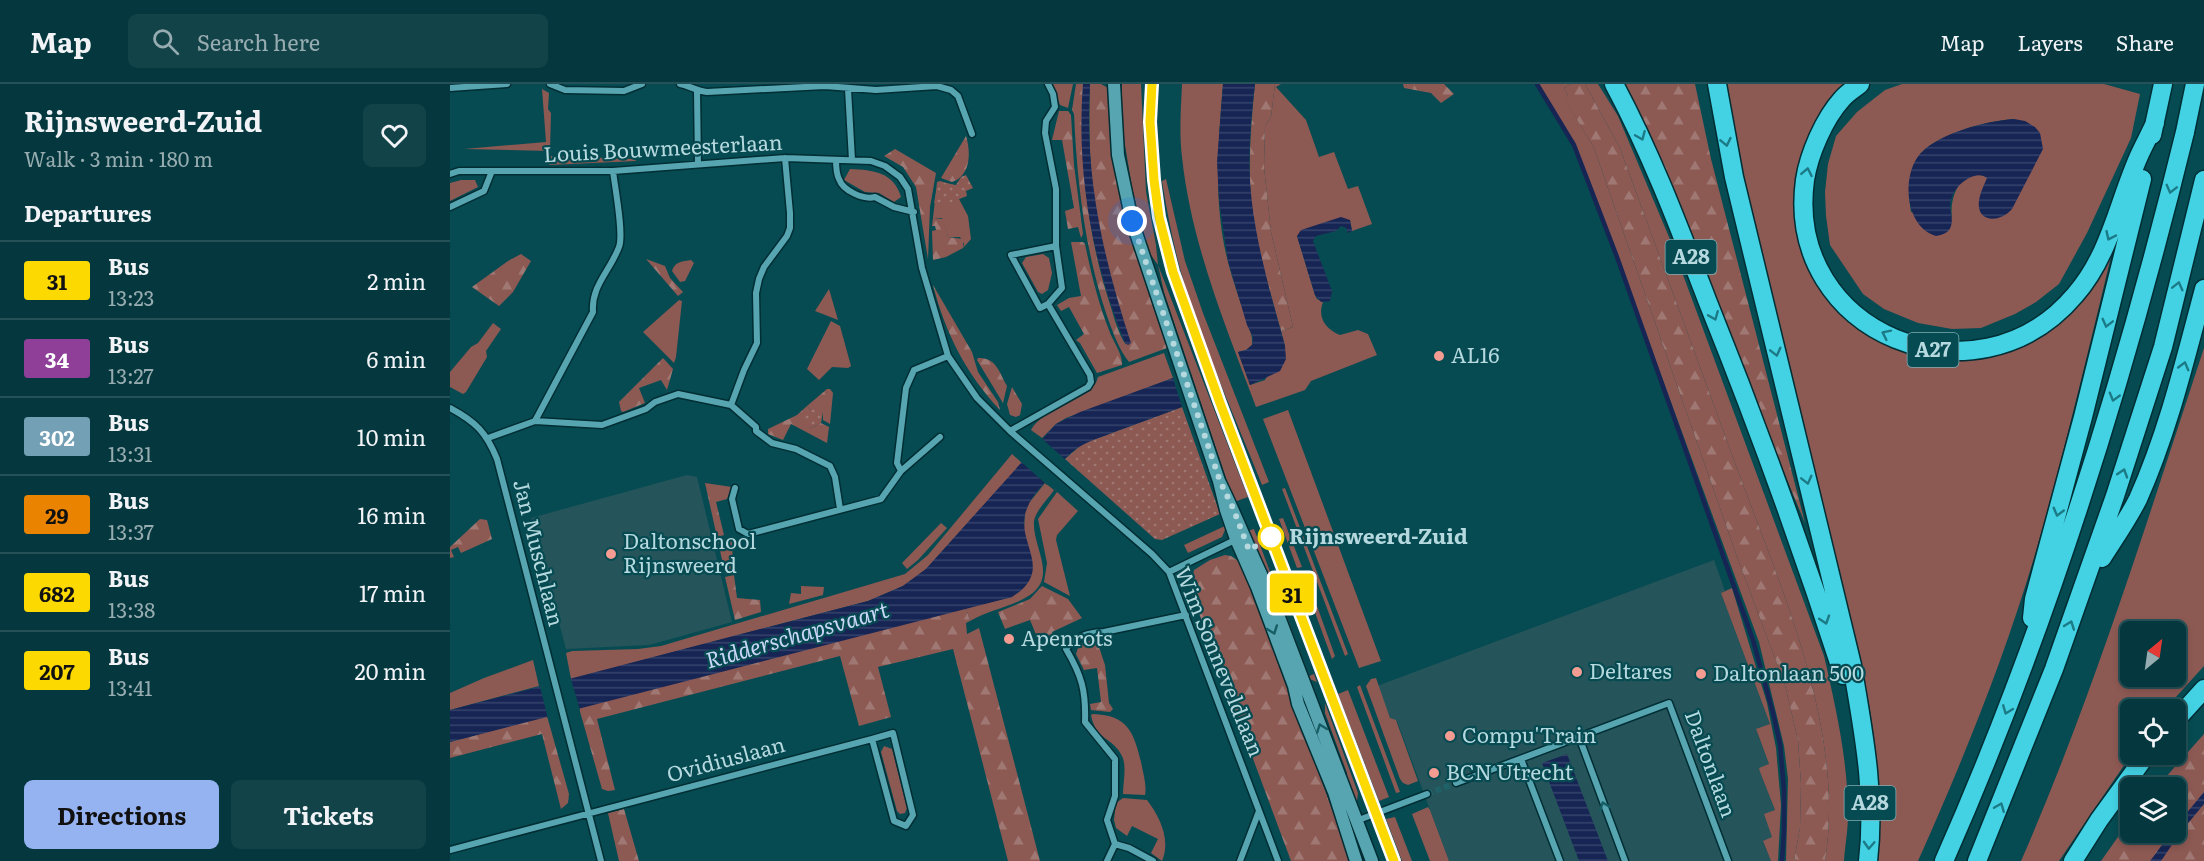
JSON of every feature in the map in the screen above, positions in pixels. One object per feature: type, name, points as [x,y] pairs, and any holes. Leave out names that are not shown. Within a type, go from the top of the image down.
[{"type":"highway","name":"A28","points":[[1614,84],[1638,128],[1736,373],[1808,564],[1866,745]]},
{"type":"highway","name":"A28","points":[[1717,84],[1734,177],[1852,665],[1866,745],[1870,786],[1868,861]]},
{"type":"highway","name":"A27","points":[[1860,84],[1842,99],[1819,135],[1812,151],[1804,192],[1804,215],[1809,243],[1815,261],[1847,308],[1884,334],[1930,350],[1955,352],[1980,350],[2006,344],[2031,333],[2053,318],[2076,295],[2094,270],[2114,229],[2139,156],[2155,123]]},
{"type":"highway","name":"A27","points":[[2027,655],[2034,599],[2086,406],[2163,84]]},
{"type":"highway","name":"A27","points":[[1944,861],[1994,742],[2085,490],[2140,307],[2185,132],[2194,84]]},
{"type":"highway","points":[[2194,84],[2204,87]]},
{"type":"highway","points":[[1977,861],[2020,758],[2084,588],[2163,347],[2204,180]]},
{"type":"highway","points":[[2084,588],[2137,501],[2161,440],[2182,373],[2204,289]]},
{"type":"highway","points":[[2186,709],[2204,689]]},
{"type":"highway","points":[[2073,861],[2099,820],[2139,765]]},
{"type":"main road","points":[[1114,84],[1118,155],[1130,211],[1157,299],[1220,481],[1233,508],[1239,538],[1294,686],[1298,704],[1334,792],[1356,861]]},
{"type":"main road","points":[[1239,538],[1269,591],[1372,861]]},
{"type":"street","points":[[450,88],[507,84]]},
{"type":"street","points":[[550,84],[564,90],[624,91],[642,84]]},
{"type":"street","points":[[680,84],[690,86],[697,91],[825,86],[876,90],[945,87],[957,96],[972,134]]},
{"type":"street","points":[[1048,84],[1054,107],[1046,121],[1045,133],[1056,189],[1056,246],[1062,288],[1048,304],[1040,308],[1011,255],[1056,246]]},
{"type":"street","points":[[848,89],[852,160]]},
{"type":"street","points":[[697,91],[698,164]]},
{"type":"street","points":[[731,405],[757,343],[756,293],[759,279],[764,267],[787,236],[790,228],[785,158]]},
{"type":"street","name":"Louis Bouwmeesterlaan","points":[[450,174],[459,171],[613,171],[785,158],[871,161],[893,171],[908,189],[929,296],[948,356],[977,398],[1023,442]]},
{"type":"street","points":[[836,160],[839,181],[844,186],[868,199],[875,197],[894,207],[914,212]]},
{"type":"street","points":[[450,207],[484,191],[492,171]]},
{"type":"street","points":[[535,422],[593,312],[592,300],[599,282],[620,246],[613,171]]},
{"type":"street","points":[[1010,431],[1088,387],[1090,382],[1090,375],[1048,304]]},
{"type":"street","points":[[901,471],[897,463],[906,388],[914,370],[948,356]]},
{"type":"street","points":[[488,438],[535,422],[602,425],[646,409],[655,402],[674,394],[731,405],[772,444],[796,449],[830,466],[835,477],[840,509]]},
{"type":"street","name":"Jan Muschlaan","points":[[450,408],[467,418],[488,438],[497,459],[601,861]]},
{"type":"street","points":[[735,488],[732,499],[739,528],[748,534],[881,499],[901,471],[939,437]]},
{"type":"street","name":"Wim Sonneveldlaan","points":[[1023,442],[1152,554],[1169,572],[1278,861]]},
{"type":"street","points":[[1169,572],[1239,538]]},
{"type":"street","points":[[1107,861],[1115,844],[1107,820],[1115,796],[1115,759],[1085,722],[1086,706],[1080,673],[1066,649],[1071,642],[1093,632],[1104,632],[1186,615]]},
{"type":"street","name":"Daltonlaan","points":[[1456,783],[1669,703],[1728,861]]},
{"type":"street","name":"Ovidiuslaan","points":[[450,850],[893,733],[913,815],[906,825],[894,821],[872,739]]},
{"type":"street","points":[[1579,737],[1625,861]]},
{"type":"street","points":[[1521,759],[1560,861]]},
{"type":"street","points":[[1345,827],[1427,794]]},
{"type":"street","points":[[1240,861],[1259,811]]},
{"type":"street","points":[[1115,844],[1130,848],[1153,861]]},
{"type":"shaded area","points":[[687,475],[697,477],[732,622],[649,645],[566,649],[531,518]]},
{"type":"shaded area","points":[[1714,560],[1725,591],[1721,593],[1770,724],[1756,730],[1769,764],[1760,772],[1775,810],[1773,838],[1763,842],[1771,861],[1449,861],[1397,721],[1390,718],[1377,686]]},
{"type":"green space","points":[[1052,84],[1073,84],[1068,108],[1060,105]]},
{"type":"green space","points":[[1076,84],[1083,84],[1084,165],[1094,246],[1120,334],[1126,345],[1094,201],[1090,151],[1090,84],[1101,84],[1108,88],[1109,122],[1119,188],[1136,252],[1167,348],[1129,362],[1119,346],[1099,291],[1083,216],[1072,110]]},
{"type":"green space","points":[[1122,84],[1141,84],[1146,192],[1158,265],[1149,252],[1143,235],[1132,187],[1122,127]]},
{"type":"green space","points":[[1182,84],[1223,84],[1218,151],[1220,218],[1228,262],[1252,338],[1252,345],[1238,352],[1250,385],[1265,380],[1285,346],[1281,331],[1293,327],[1271,232],[1264,167],[1265,126],[1271,117],[1275,84],[1281,84],[1276,87],[1306,120],[1319,157],[1334,152],[1348,189],[1358,186],[1372,224],[1352,231],[1350,220],[1297,236],[1315,295],[1323,302],[1321,313],[1324,322],[1340,335],[1358,330],[1368,334],[1377,355],[1311,381],[1305,390],[1256,407],[1211,284],[1193,221],[1181,148]]},
{"type":"green space","points":[[1255,84],[1275,84],[1271,117],[1265,126],[1264,167],[1271,232],[1293,327],[1281,331],[1260,250],[1251,200],[1250,142]]},
{"type":"green space","points":[[1403,84],[1444,84],[1454,94],[1441,103],[1431,93],[1404,88]]},
{"type":"green space","points":[[1538,84],[1571,84],[1564,88],[1568,95],[1565,99],[1594,148],[1736,554],[1785,685],[1798,740],[1801,784],[1800,828],[1794,861],[1786,861],[1788,779],[1784,746],[1759,642],[1592,187],[1574,145]]},
{"type":"green space","points":[[1571,84],[1585,84],[1620,148],[1789,608],[1818,709],[1826,760],[1829,811],[1825,861],[1794,861],[1800,828],[1801,784],[1798,740],[1785,685],[1736,554],[1594,148],[1564,98],[1568,95],[1564,88]]},
{"type":"green space","points":[[1585,84],[1598,84],[1618,116],[1669,237],[1824,656],[1837,715],[1846,775],[1848,826],[1844,861],[1825,861],[1829,811],[1826,760],[1818,709],[1789,608],[1620,148]]},
{"type":"green space","points":[[1618,84],[1695,84],[1711,159],[1805,523],[1634,112]]},
{"type":"green space","points":[[1726,84],[1848,84],[1808,143],[1810,260],[1905,349],[2023,342],[2116,236],[2059,467],[2026,584],[1984,704],[1918,861],[1878,861],[1880,817],[1878,777],[1867,693],[1744,180]]},
{"type":"green space","points":[[1902,84],[2104,84],[2140,94],[2131,138],[2087,233],[2059,284],[2036,302],[2015,314],[1981,328],[1952,329],[1918,323],[1884,309],[1863,294],[1830,245],[1825,192],[1828,164],[1836,136],[1857,112],[1885,90]],"holes":[[[2014,119],[1987,177],[1978,174],[1964,179],[1955,192],[1952,217],[1911,212],[1909,191],[1911,177],[1918,157],[1926,149],[1948,135],[1962,130]]]},
{"type":"green space","points":[[542,89],[549,93],[550,151],[464,149],[546,142]]},
{"type":"green space","points":[[1059,111],[1068,111],[1071,115],[1074,165],[1083,234],[1081,238],[1078,227],[1068,229],[1065,211],[1074,208],[1062,140],[1052,140]]},
{"type":"green space","points":[[966,136],[969,156],[963,175],[952,182],[941,178]]},
{"type":"green space","points":[[895,149],[936,173],[930,207],[928,259],[916,187],[903,167],[884,156]]},
{"type":"green space","points":[[550,156],[635,159],[636,161],[549,165]]},
{"type":"green space","points":[[850,169],[867,170],[888,177],[898,189],[901,197],[894,202],[879,193],[865,192],[844,180]]},
{"type":"green space","points":[[966,175],[973,188],[966,191],[967,196],[941,206],[934,203],[938,182],[956,185],[961,177]]},
{"type":"green space","points":[[1166,179],[1185,261],[1269,482],[1262,485],[1209,354],[1178,263],[1162,181]]},
{"type":"green space","points":[[475,180],[478,187],[450,201],[450,183]]},
{"type":"green space","points":[[937,182],[954,185],[968,216],[971,239],[963,248],[964,244],[960,237],[948,237],[942,218],[933,218]]},
{"type":"green space","points":[[933,218],[943,219],[948,237],[963,239],[963,248],[946,257],[933,260],[932,231],[936,230],[935,226],[932,226]]},
{"type":"green space","points":[[1071,242],[1085,244],[1101,309],[1122,361],[1122,365],[1097,373],[1076,340],[1084,334],[1069,307],[1061,311],[1057,305],[1069,298],[1081,296]]},
{"type":"green space","points":[[521,254],[531,261],[513,292],[499,306],[472,287],[508,261]]},
{"type":"green space","points":[[1043,254],[1049,258],[1052,273],[1048,290],[1042,294],[1038,292],[1022,263],[1026,257]]},
{"type":"green space","points":[[646,259],[665,266],[670,278],[683,292],[678,296]]},
{"type":"green space","points":[[691,260],[694,263],[685,281],[680,282],[672,271],[673,268],[679,263]]},
{"type":"green space","points":[[1158,265],[1248,497],[1234,502],[1164,292]]},
{"type":"green space","points":[[933,285],[972,352],[978,372],[998,402],[1000,410],[977,382],[958,352]]},
{"type":"green space","points":[[829,289],[838,320],[815,311]]},
{"type":"green space","points":[[679,300],[682,301],[674,363],[643,332]]},
{"type":"green space","points":[[831,321],[840,326],[851,366],[848,368],[832,367],[819,380],[807,369]]},
{"type":"green space","points":[[493,323],[501,329],[486,351],[487,357],[466,392],[463,394],[450,387],[450,372],[471,347],[478,343]]},
{"type":"green space","points":[[2204,348],[2204,666],[2186,686],[2186,621],[2120,621],[2120,687],[2185,687],[2174,699],[2120,699],[2120,765],[2124,765],[2059,861],[2021,861],[2096,671]]},
{"type":"green space","points":[[1164,353],[1173,378],[1066,418],[1042,438],[1031,430],[1046,415],[1088,391],[1098,377]]},
{"type":"green space","points":[[663,358],[673,369],[667,390],[661,380],[639,388],[645,403],[621,411],[619,402]]},
{"type":"green space","points":[[978,358],[989,360],[999,371],[1007,386],[1003,403],[977,360]]},
{"type":"green space","points":[[1012,387],[1022,404],[1020,415],[1016,417],[1010,415],[1007,404]]},
{"type":"green space","points":[[827,389],[833,393],[830,424],[823,420],[823,412],[811,410],[807,406]]},
{"type":"green space","points":[[807,406],[811,410],[816,408],[823,412],[821,423],[811,428],[797,418],[797,415]]},
{"type":"green space","points":[[1182,407],[1220,514],[1162,540],[1155,539],[1065,459],[1090,441]]},
{"type":"green space","points":[[1288,410],[1381,661],[1359,668],[1263,419]]},
{"type":"green space","points":[[797,415],[811,428],[821,423],[829,427],[827,443],[791,424],[783,440],[768,434],[768,429]]},
{"type":"green space","points":[[1012,454],[1022,463],[926,569],[903,586],[868,601],[571,679],[566,653],[572,651],[661,646],[905,574],[928,555]]},
{"type":"green space","points":[[705,483],[732,487],[727,499],[716,502],[724,535],[717,537]]},
{"type":"green space","points":[[1045,483],[1054,490],[1034,521],[1034,531],[1043,570],[1038,587],[1023,599],[970,621],[966,608],[1012,597],[1025,513],[1029,503]]},
{"type":"green space","points":[[1285,488],[1348,654],[1345,656],[1282,489]]},
{"type":"green space","points":[[1057,492],[1078,511],[1057,535],[1056,540],[1070,596],[1044,582],[1047,563],[1038,519]]},
{"type":"green space","points":[[1283,518],[1302,567],[1297,568],[1279,519]]},
{"type":"green space","points":[[480,519],[487,520],[492,539],[461,553],[458,547],[451,550],[454,557],[450,558],[450,547]]},
{"type":"green space","points":[[941,523],[947,528],[907,569],[902,563]]},
{"type":"green space","points":[[1227,525],[1222,537],[1188,553],[1184,545]]},
{"type":"green space","points":[[1254,529],[1309,676],[1314,674],[1317,682],[1307,678],[1247,531]]},
{"type":"green space","points":[[732,537],[733,572],[725,574],[718,541]]},
{"type":"green space","points":[[1225,555],[1241,563],[1351,861],[1291,861],[1190,589],[1194,570],[1210,560]]},
{"type":"green space","points":[[734,575],[737,598],[760,600],[761,612],[735,620],[725,577]]},
{"type":"green space","points":[[801,586],[824,587],[823,595],[789,604],[791,593],[801,594]]},
{"type":"green space","points":[[1042,586],[1068,599],[1082,618],[1052,632],[1056,643],[1048,636],[1037,637],[1030,620],[1005,629],[998,612],[1030,599]]},
{"type":"green space","points":[[1732,588],[1767,703],[1776,748],[1781,805],[1778,861],[1771,861],[1763,841],[1772,837],[1764,814],[1775,810],[1759,768],[1769,764],[1756,729],[1770,724],[1721,593]]},
{"type":"green space","points":[[1317,606],[1335,656],[1332,659],[1313,607]]},
{"type":"green space","points":[[966,608],[970,621],[966,623],[967,634],[979,628],[1040,861],[1008,861],[953,649],[878,667],[891,717],[859,726],[840,656],[597,719],[615,790],[602,789],[579,708]]},
{"type":"green space","points":[[1096,638],[1105,665],[1109,703],[1113,709],[1110,712],[1091,710],[1090,704],[1101,702],[1097,668],[1084,670],[1076,654],[1079,645]]},
{"type":"green space","points":[[533,660],[539,686],[450,710],[450,693]]},
{"type":"green space","points":[[1376,678],[1390,718],[1396,720],[1418,781],[1408,785],[1400,779],[1366,686],[1371,679]]},
{"type":"green space","points":[[1360,685],[1400,792],[1396,793],[1357,687]]},
{"type":"green space","points":[[1348,690],[1389,797],[1379,801],[1338,694]]},
{"type":"green space","points":[[1325,703],[1358,793],[1357,801],[1348,792],[1347,773],[1325,713]]},
{"type":"green space","points":[[1091,715],[1105,715],[1122,722],[1132,734],[1141,762],[1145,795],[1123,794],[1125,770],[1122,756],[1114,745],[1097,730]]},
{"type":"green space","points":[[547,716],[569,794],[568,803],[561,809],[542,734],[450,758],[450,742]]},
{"type":"green space","points":[[2204,734],[2204,861],[2101,861],[2120,834],[2120,843],[2186,843],[2186,777],[2166,777],[2177,765],[2186,765],[2186,754]]},
{"type":"green space","points":[[884,746],[892,749],[907,808],[905,813],[900,814],[897,811],[881,752]]},
{"type":"green space","points":[[1123,798],[1147,800],[1152,807],[1165,837],[1162,861],[1151,853],[1158,839],[1132,826],[1127,836],[1116,828],[1114,820],[1116,803]]},
{"type":"green space","points":[[1428,807],[1449,861],[1430,861],[1412,814]]},
{"type":"green space","points":[[624,809],[639,861],[619,861],[608,813]]},
{"type":"green space","points":[[1395,817],[1412,861],[1402,861],[1386,819]]},
{"type":"water","points":[[1083,84],[1090,84],[1090,150],[1098,215],[1112,279],[1131,343],[1128,345],[1125,343],[1113,312],[1095,248],[1089,216],[1082,150]]},
{"type":"water","points":[[1223,84],[1255,84],[1250,144],[1252,203],[1270,293],[1285,346],[1286,359],[1280,371],[1250,385],[1238,352],[1252,345],[1253,337],[1247,325],[1228,261],[1219,200],[1217,162]]},
{"type":"water","points":[[2014,119],[2025,121],[2035,127],[2040,133],[2043,149],[2012,209],[1995,219],[1985,217],[1979,208],[1979,201],[1987,178],[1981,175],[1974,176],[1961,183],[1953,194],[1950,203],[1952,224],[1949,230],[1936,236],[1926,231],[1912,212],[1909,200],[1910,175],[1920,154],[1939,140],[1964,129]]},
{"type":"water","points":[[1341,217],[1350,220],[1352,231],[1348,233],[1346,228],[1341,226],[1336,231],[1316,236],[1313,241],[1332,291],[1330,301],[1321,302],[1315,295],[1297,236],[1301,230]]},
{"type":"water","name":"Ridderschapsvaart","points":[[1173,378],[1182,407],[1079,447],[1066,458],[1034,495],[1024,519],[1033,565],[1032,575],[1025,586],[1012,597],[450,742],[450,710],[868,601],[903,586],[926,569],[1056,424],[1080,412]]},
{"type":"water","points":[[1567,754],[1608,861],[1579,861],[1542,763]]},
{"type":"water","points":[[2204,792],[2204,804],[2186,826],[2186,814]]},
{"type":"water","points":[[2164,843],[2173,843],[2161,861],[2150,861]]},
{"type":"pier","points":[[1039,436],[1067,461],[1047,485],[1020,461]]},
{"type":"pier","points":[[570,676],[580,710],[548,719],[539,683]]},
{"type":"waterway","points":[[1537,84],[1574,145],[1617,257],[1753,640],[1780,744],[1784,790],[1782,861]]},
{"type":"tunnel","points":[[1427,794],[1456,783]]},
{"type":"bus line","name":"31","points":[[1152,84],[1150,122],[1154,180],[1159,217],[1173,272],[1220,403],[1394,861]]},
{"type":"place","name":"AL16","points":[[1439,356]]},
{"type":"place","name":"Rijnsweerd-Zuid","points":[[1271,537]]},
{"type":"place","name":"Daltonschool Rijnsweerd","points":[[611,554]]},
{"type":"place","name":"Apenrots","points":[[1009,639]]},
{"type":"place","name":"Deltares","points":[[1577,672]]},
{"type":"place","name":"Daltonlaan 500","points":[[1701,674]]},
{"type":"place","name":"Compu'Train","points":[[1450,736]]},
{"type":"place","name":"BCN Utrecht","points":[[1434,773]]},
{"type":"route","points":[[1132,221],[1220,481],[1249,550],[1271,537]]}]
